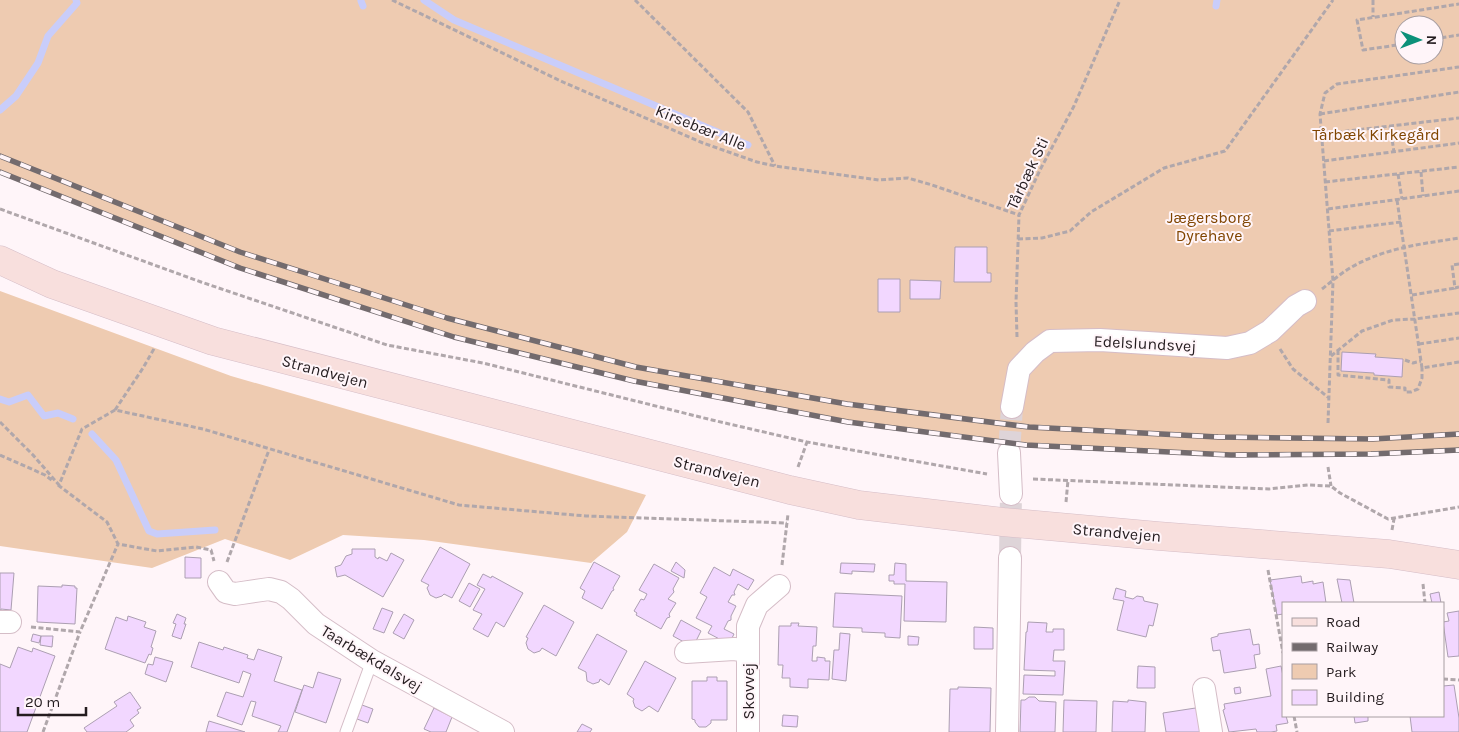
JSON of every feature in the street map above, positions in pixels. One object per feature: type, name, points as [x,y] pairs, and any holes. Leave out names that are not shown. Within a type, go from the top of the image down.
[{"type":"main road","name":"Strandvejen","points":[[0,260],[52,284],[213,341],[447,403],[790,490],[859,505],[1003,522],[1389,554],[1459,565]]},
{"type":"street","name":"Edelslundsvej","points":[[1019,370],[1035,352],[1050,341],[1100,340],[1227,348],[1250,343],[1270,331],[1296,306],[1305,301]]},
{"type":"street","points":[[1012,407],[1019,370]]},
{"type":"street","points":[[1009,453],[1010,494]]},
{"type":"street","points":[[1007,732],[1010,558]]},
{"type":"street","name":"Taarbækdalsvej","points":[[219,582],[226,592],[235,594],[268,590],[281,592],[292,599],[316,624],[372,661],[503,732]]},
{"type":"street","name":"Skovvej","points":[[748,732],[748,626],[757,605],[779,586]]},
{"type":"street","name":"Skovvej","points":[[686,652],[734,649],[748,651]]},
{"type":"street","points":[[1204,689],[1211,732]]},
{"type":"lane","points":[[346,732],[372,661]]},
{"type":"path","name":"Kirsebær Alle","points":[[392,0],[574,88],[703,143],[757,162],[879,180],[908,178],[1019,215]]},
{"type":"path","points":[[635,0],[748,112],[775,166]]},
{"type":"path","name":"Tårbæk Sti","points":[[1019,370],[1016,302],[1019,215],[1040,170],[1074,106],[1120,0]]},
{"type":"path","points":[[1018,239],[1042,238],[1070,231],[1090,212],[1164,168],[1225,151],[1333,0]]},
{"type":"path","points":[[1373,0],[1373,17]]},
{"type":"path","points":[[1394,45],[1363,50],[1357,20],[1459,4]]},
{"type":"path","points":[[1444,37],[1459,35]]},
{"type":"path","points":[[1328,423],[1333,281],[1320,114],[1325,93],[1337,84],[1459,67]]},
{"type":"path","points":[[1320,114],[1459,92]]},
{"type":"path","points":[[1322,134],[1459,118]]},
{"type":"path","points":[[1390,126],[1394,152]]},
{"type":"path","points":[[1324,161],[1459,143]]},
{"type":"path","points":[[1325,182],[1459,167]]},
{"type":"path","points":[[1421,172],[1423,196]]},
{"type":"path","points":[[1398,174],[1402,199]]},
{"type":"path","points":[[1328,209],[1459,192]]},
{"type":"path","points":[[1338,349],[1338,375],[1390,380],[1389,387],[1405,388],[1405,392],[1418,390],[1422,378],[1422,368],[1397,200]]},
{"type":"path","points":[[0,209],[201,282],[387,345],[483,363],[807,442],[953,469]]},
{"type":"path","points":[[1329,231],[1401,222]]},
{"type":"path","points":[[1333,281],[1350,268],[1384,252],[1405,246],[1459,238]]},
{"type":"path","points":[[1412,295],[1457,288],[1452,265],[1459,264]]},
{"type":"path","points":[[1330,356],[1362,331],[1393,320],[1459,313]]},
{"type":"path","points":[[59,485],[82,429],[115,410],[143,368],[166,325]]},
{"type":"path","points":[[1270,331],[1293,369],[1329,398]]},
{"type":"path","points":[[1418,344],[1459,338]]},
{"type":"path","points":[[1405,360],[1412,364],[1421,361]]},
{"type":"path","points":[[1422,368],[1459,362]]},
{"type":"path","points":[[115,410],[203,429],[459,505],[586,516],[787,523]]},
{"type":"path","points":[[0,422],[33,455],[59,485]]},
{"type":"path","points":[[219,582],[243,523],[269,450]]},
{"type":"path","points":[[0,455],[45,475],[59,485],[107,522],[118,544],[80,632],[44,732]]},
{"type":"path","points":[[1328,467],[1331,486]]},
{"type":"path","points":[[1068,480],[1269,489],[1308,485],[1331,486],[1340,493],[1388,519],[1459,507]]},
{"type":"path","points":[[118,544],[157,551],[196,546],[211,550],[219,582]]},
{"type":"path","points":[[1267,544],[1268,571],[1282,648]]},
{"type":"path","points":[[5,622],[33,628],[80,632]]},
{"type":"path","points":[[1444,679],[1459,680]]},
{"type":"path","points":[[1294,717],[1297,732]]},
{"type":"green space","name":"Jægersborg Dyrehave","points":[[0,0],[1459,0],[1459,450],[1371,454],[1231,455],[1026,445],[848,422],[634,381],[454,337],[240,268],[0,172]]},
{"type":"green space","points":[[0,291],[231,376],[646,495],[627,532],[591,563],[424,540],[343,535],[290,560],[225,539],[152,568],[0,546]]},
{"type":"building","points":[[955,247],[987,247],[987,273],[991,273],[991,282],[954,282]]},
{"type":"building","points":[[878,279],[900,279],[900,312],[878,312]]},
{"type":"building","points":[[910,280],[941,281],[940,299],[910,299]]},
{"type":"building","points":[[1342,352],[1376,354],[1375,357],[1403,359],[1402,377],[1341,371]]},
{"type":"building","points":[[440,547],[470,564],[452,598],[444,594],[436,598],[430,595],[427,588],[429,585],[421,581]]},
{"type":"building","points":[[352,549],[375,549],[375,557],[378,559],[379,557],[387,561],[391,553],[404,560],[383,597],[345,575],[337,577],[335,567],[341,565],[346,556],[352,554]]},
{"type":"building","points":[[185,557],[201,558],[201,578],[185,578]]},
{"type":"building","points":[[594,562],[620,576],[602,609],[582,598],[585,591],[580,588]]},
{"type":"building","points":[[676,562],[685,570],[684,578],[671,571]]},
{"type":"building","points":[[841,563],[875,564],[874,572],[852,571],[852,574],[840,573]]},
{"type":"building","points":[[895,563],[906,564],[906,581],[947,582],[946,622],[904,621],[905,584],[894,584],[894,581],[889,581],[889,575],[894,575]]},
{"type":"building","points":[[654,564],[679,578],[673,589],[674,592],[668,599],[676,603],[669,614],[670,617],[667,618],[661,629],[636,615],[637,613],[634,611],[641,599],[644,600],[647,594],[639,590]]},
{"type":"building","points":[[714,567],[730,576],[733,569],[754,580],[748,590],[738,584],[734,592],[735,595],[732,595],[728,602],[736,606],[731,620],[728,621],[724,629],[734,634],[729,644],[708,633],[712,626],[696,618],[707,597],[700,593]]},
{"type":"building","points":[[0,573],[14,573],[11,610],[1,609],[0,616]]},
{"type":"building","points":[[483,574],[491,578],[492,576],[523,593],[504,627],[496,622],[488,637],[473,629],[482,614],[473,610],[485,589],[477,585]]},
{"type":"building","points":[[1301,576],[1302,583],[1313,581],[1313,584],[1323,582],[1326,602],[1282,602],[1282,614],[1277,615],[1270,580]]},
{"type":"building","points":[[1337,579],[1350,580],[1354,602],[1342,602]]},
{"type":"building","points":[[469,583],[480,589],[470,607],[459,601]]},
{"type":"building","points":[[62,585],[75,586],[77,588],[75,624],[37,622],[38,586],[62,587]]},
{"type":"building","points":[[1116,588],[1126,591],[1125,597],[1133,599],[1137,596],[1143,597],[1144,601],[1158,604],[1153,626],[1149,625],[1146,637],[1117,630],[1124,601],[1113,599]]},
{"type":"building","points":[[1439,592],[1441,602],[1432,602],[1430,594]]},
{"type":"building","points":[[835,593],[902,596],[900,638],[885,637],[885,633],[862,632],[862,628],[833,627]]},
{"type":"building","points":[[544,605],[574,622],[556,656],[542,648],[534,653],[528,649],[526,643],[528,638],[526,637]]},
{"type":"building","points":[[382,608],[393,612],[384,633],[373,629]]},
{"type":"building","points":[[1459,611],[1459,656],[1448,657],[1444,629],[1444,622],[1449,621],[1447,613]]},
{"type":"building","points":[[177,614],[186,618],[181,639],[172,636],[176,624],[173,623]]},
{"type":"building","points":[[404,614],[414,620],[404,639],[393,633]]},
{"type":"building","points":[[128,616],[146,622],[144,627],[156,631],[151,647],[153,648],[151,655],[149,654],[145,663],[105,649],[116,617],[127,621]]},
{"type":"building","points":[[681,620],[701,631],[693,647],[673,636]]},
{"type":"building","points":[[1028,622],[1047,623],[1046,632],[1053,632],[1053,629],[1064,629],[1064,650],[1054,650],[1053,661],[1065,661],[1063,695],[1023,694],[1024,675],[1055,676],[1055,671],[1024,670]]},
{"type":"building","points":[[791,623],[799,623],[798,626],[817,627],[816,646],[813,646],[812,661],[817,661],[817,657],[830,661],[829,680],[808,679],[808,688],[790,687],[790,678],[782,678],[783,665],[778,665],[779,626],[791,626]]},
{"type":"building","points":[[974,627],[993,628],[993,649],[974,649]]},
{"type":"building","points":[[1250,629],[1253,645],[1259,644],[1260,654],[1254,655],[1256,668],[1224,673],[1220,650],[1213,651],[1211,638],[1218,636],[1218,634]]},
{"type":"building","points":[[840,633],[850,634],[846,681],[832,679],[834,650],[839,650]]},
{"type":"building","points":[[33,634],[41,636],[39,643],[31,641]]},
{"type":"building","points":[[597,634],[627,651],[609,685],[600,679],[599,682],[593,684],[587,681],[586,672],[578,668]]},
{"type":"building","points":[[41,636],[53,636],[52,647],[40,645]]},
{"type":"building","points":[[908,636],[919,637],[918,645],[908,645]]},
{"type":"building","points":[[199,642],[223,650],[224,647],[248,655],[247,658],[254,660],[258,649],[282,657],[274,681],[302,690],[287,732],[278,732],[281,726],[252,716],[256,702],[251,701],[242,725],[217,716],[226,692],[243,697],[251,674],[243,671],[239,683],[191,667]]},
{"type":"building","points":[[18,647],[32,652],[33,648],[55,656],[27,732],[0,732],[0,664],[10,668]]},
{"type":"building","points":[[155,657],[173,662],[166,682],[145,674],[148,664],[153,665]]},
{"type":"building","points":[[645,661],[676,678],[658,712],[649,706],[642,711],[635,707],[634,699],[627,694]]},
{"type":"building","points":[[1138,666],[1155,667],[1155,688],[1137,688]]},
{"type":"building","points":[[1281,666],[1282,717],[1286,717],[1288,723],[1276,725],[1277,731],[1271,732],[1257,732],[1256,729],[1229,732],[1223,710],[1225,709],[1224,704],[1271,696],[1266,669]]},
{"type":"building","points":[[318,672],[341,679],[326,723],[295,712],[304,685],[313,688]]},
{"type":"building","points":[[707,677],[717,677],[717,681],[727,681],[727,720],[711,720],[711,723],[706,727],[699,727],[695,720],[692,719],[692,681],[707,681]]},
{"type":"building","points":[[1454,685],[1459,732],[1412,732],[1410,717],[1444,717],[1444,686]]},
{"type":"building","points":[[958,687],[991,688],[990,732],[949,732],[950,689],[958,689]]},
{"type":"building","points":[[1240,687],[1241,693],[1235,694],[1234,688]]},
{"type":"building","points":[[130,692],[141,708],[137,710],[139,713],[130,720],[134,726],[126,732],[87,732],[84,728],[117,706],[114,702]]},
{"type":"building","points":[[1035,697],[1039,701],[1056,702],[1055,732],[1020,732],[1021,700]]},
{"type":"building","points":[[1064,700],[1097,701],[1096,732],[1063,732]]},
{"type":"building","points":[[1128,700],[1146,702],[1145,732],[1112,732],[1113,701],[1128,702]]},
{"type":"building","points":[[362,705],[373,709],[368,723],[357,719]]},
{"type":"building","points":[[1202,707],[1206,732],[1166,732],[1163,713]]},
{"type":"building","points":[[434,708],[452,717],[446,732],[431,732],[424,729]]},
{"type":"building","points":[[783,715],[798,716],[797,727],[782,726]]},
{"type":"building","points":[[1354,717],[1368,717],[1368,721],[1355,723]]},
{"type":"building","points":[[209,721],[245,732],[206,732]]},
{"type":"building","points":[[582,724],[592,729],[590,732],[577,732]]},
{"type":"waterway","points":[[0,110],[16,96],[38,63],[48,36],[77,3],[76,0]]},
{"type":"waterway","points":[[424,0],[454,20],[748,145]]},
{"type":"waterway","points":[[1216,6],[1217,0]]},
{"type":"waterway","points":[[361,1],[363,6]]},
{"type":"waterway","points":[[0,399],[9,402],[28,395],[44,416],[58,413],[73,419]]},
{"type":"waterway","points":[[92,434],[116,460],[149,531],[157,534],[215,530]]},
{"type":"tunnel","points":[[1009,453],[1012,407]]},
{"type":"tunnel","points":[[1010,558],[1011,494]]},
{"type":"railway","points":[[0,156],[240,252],[447,318],[636,367],[847,404],[1029,427],[1218,437],[1373,439],[1459,434]]},
{"type":"railway","points":[[0,172],[240,268],[454,337],[634,381],[848,422],[1026,445],[1231,455],[1371,454],[1459,450]]},
{"type":"park label","name":"Tårbæk Kirkegård","points":[[1376,134]]}]
